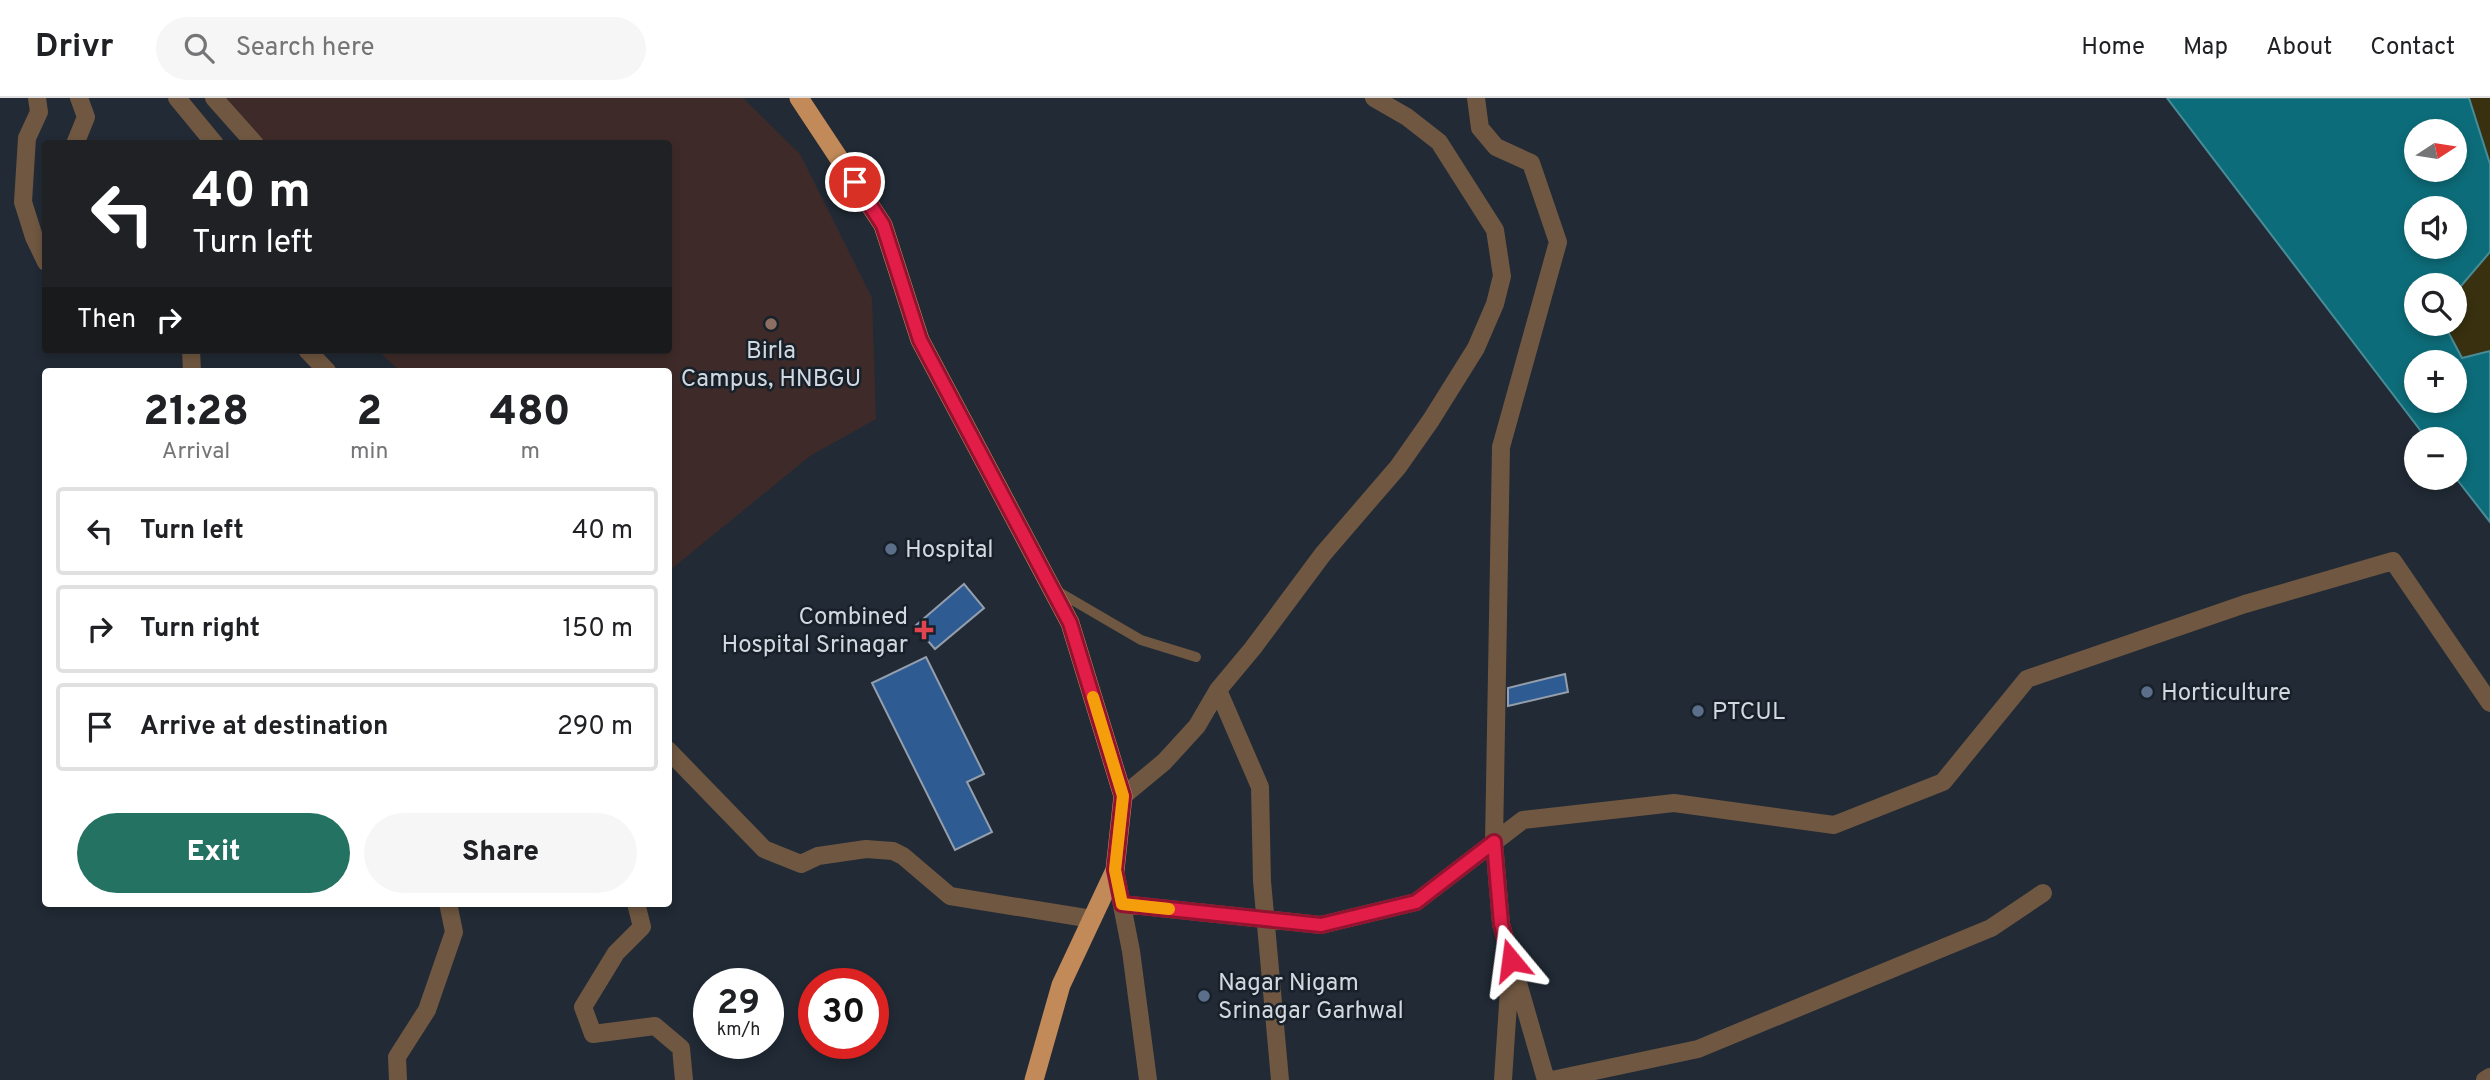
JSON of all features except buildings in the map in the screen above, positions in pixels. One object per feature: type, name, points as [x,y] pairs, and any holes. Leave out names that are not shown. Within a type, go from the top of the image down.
[{"type":"highway","points":[[799,98],[883,225],[920,340],[1070,623],[1123,796],[1115,870],[1061,985],[1034,1080]]},
{"type":"street","points":[[37,98],[39,112],[27,138],[23,202],[42,254]]},
{"type":"street","points":[[77,140],[86,117],[79,98]]},
{"type":"street","points":[[177,98],[212,140]]},
{"type":"street","points":[[214,98],[251,140]]},
{"type":"street","points":[[1123,796],[1164,762],[1196,726],[1218,690],[1323,554],[1398,467],[1476,348],[1495,304],[1502,276],[1495,230],[1439,142],[1407,117],[1374,98]]},
{"type":"street","points":[[1476,98],[1480,128],[1496,148],[1531,163],[1558,242],[1501,447],[1494,842],[1501,924],[1546,1080]]},
{"type":"street","points":[[311,354],[324,368]]},
{"type":"street","points":[[1122,904],[1321,925],[1416,902],[1523,820],[1674,803],[1834,825],[1943,782],[2027,679],[2245,604],[2393,561],[2490,703]]},
{"type":"street","points":[[1218,690],[1260,787],[1266,919],[1280,1080]]},
{"type":"street","points":[[672,754],[764,849],[801,864],[818,856],[866,849],[893,851],[903,856],[950,896],[1092,919]]},
{"type":"street","points":[[1115,870],[1131,951],[1148,1080]]},
{"type":"street","points":[[1552,1080],[1698,1049],[1991,928],[2043,893]]},
{"type":"street","points":[[398,1080],[397,1057],[427,1010],[454,932],[449,907]]},
{"type":"street","points":[[637,907],[642,927],[616,953],[583,1007],[593,1034],[655,1026],[681,1048],[684,1080]]},
{"type":"street","points":[[1503,1080],[1511,960]]},
{"type":"street","points":[[2485,1080],[2490,1077]]},
{"type":"lane","points":[[1050,587],[1140,640],[1196,656]]},
{"type":"shaded area","name":"Birla Campus, HNBGU","points":[[226,98],[743,98],[800,154],[872,298],[876,419],[810,456],[672,569],[672,368],[397,368],[381,354],[672,354],[672,140],[260,140]]},
{"type":"sand","points":[[2465,98],[2490,98],[2490,170]]},
{"type":"sand","points":[[2490,252],[2490,351],[2467,357],[2467,350],[2458,350],[2450,336],[2467,336],[2467,279]]},
{"type":"water","points":[[2167,98],[2469,98],[2490,164],[2490,252],[2467,279],[2467,273],[2404,273],[2404,336],[2450,336],[2458,350],[2404,350],[2404,409]]},
{"type":"water","points":[[2490,351],[2490,522],[2465,490],[2467,427],[2418,427],[2407,413],[2467,413],[2467,357]]},
{"type":"slow traffic","points":[[1093,697],[1123,796],[1115,870],[1122,904],[1169,909]]},
{"type":"place","name":"Birla Campus, HNBGU","points":[[771,324]]},
{"type":"place","name":"Hospital","points":[[891,549]]},
{"type":"place","name":"Combined Hospital Srinagar","points":[[924,630]]},
{"type":"place","name":"Horticulture","points":[[2147,692]]},
{"type":"place","name":"PTCUL","points":[[1698,711]]},
{"type":"place","name":"Nagar Nigam Srinagar Garhwal","points":[[1204,996]]},
{"type":"route","points":[[855,182],[883,225],[920,340],[1070,623],[1123,796],[1115,870],[1122,904],[1321,925],[1416,902],[1494,842],[1501,924],[1511,960]]}]
